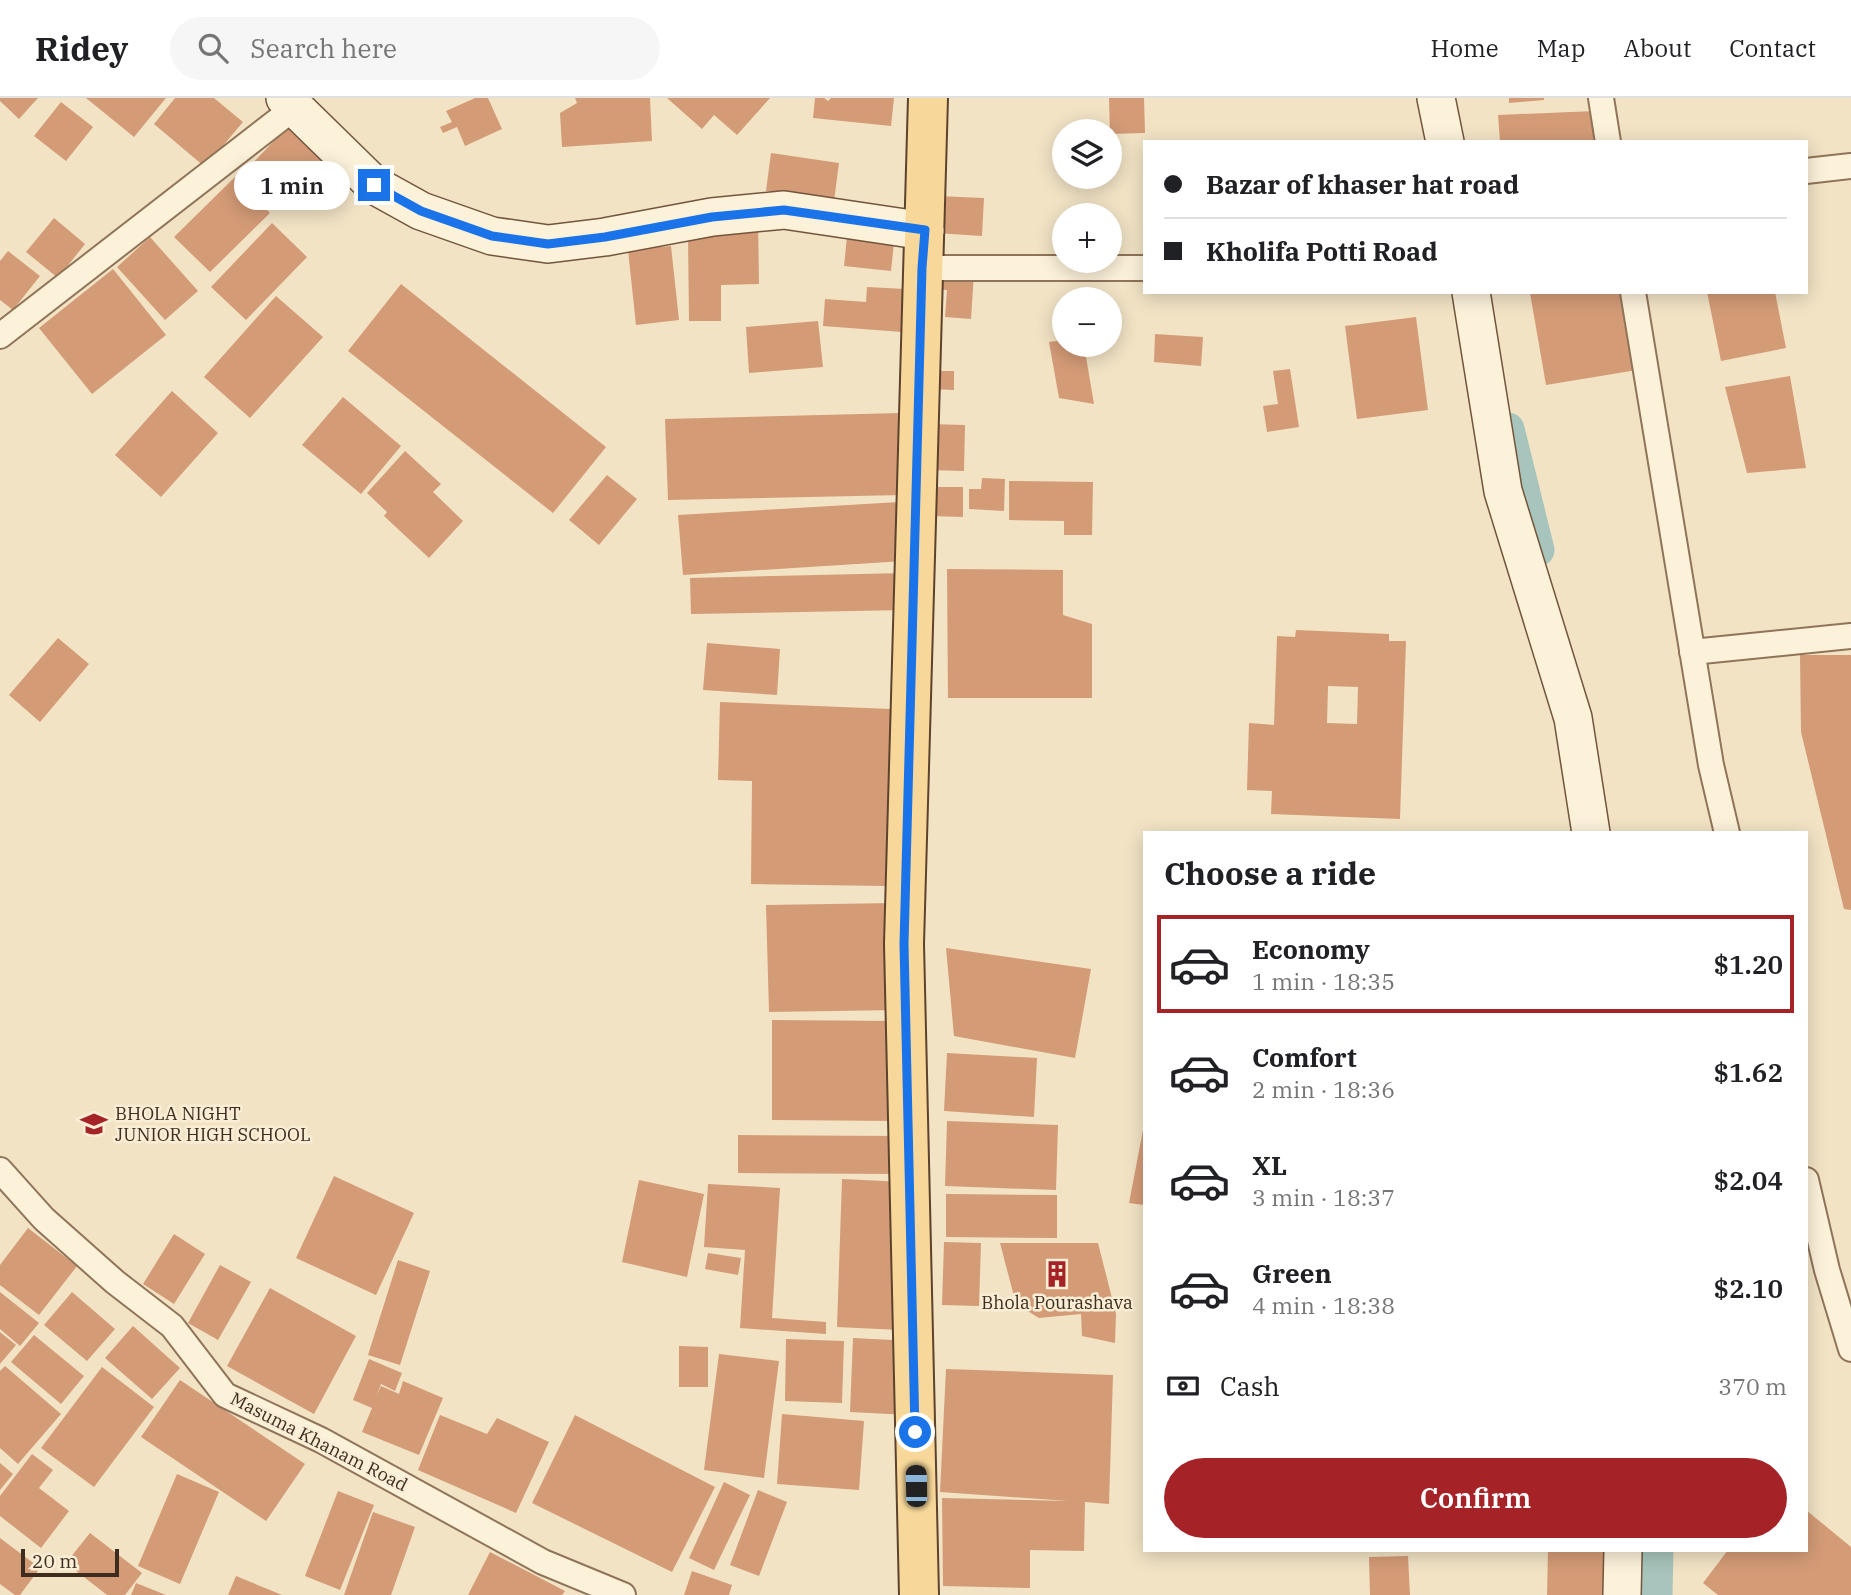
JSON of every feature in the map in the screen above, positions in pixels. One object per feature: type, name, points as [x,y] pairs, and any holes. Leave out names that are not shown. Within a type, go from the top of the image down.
[{"type":"main road","points":[[919,1595],[904,944],[928,98]]},
{"type":"street","points":[[1436,98],[1445,140]]},
{"type":"street","points":[[1601,98],[1608,140]]},
{"type":"street","points":[[0,336],[290,103],[374,185],[421,211],[492,236],[548,244],[605,237],[712,217],[784,210],[925,230]]},
{"type":"street","points":[[1808,172],[1851,166]]},
{"type":"street","points":[[922,268],[1143,268]]},
{"type":"street","points":[[1471,294],[1503,491],[1573,718],[1591,831]]},
{"type":"street","points":[[1633,294],[1711,765],[1727,831]]},
{"type":"street","points":[[1692,652],[1851,636]]},
{"type":"street","name":"Masuma Khanam Road","points":[[0,1170],[44,1219],[115,1282],[172,1326],[225,1395],[321,1440],[544,1562],[623,1595]]},
{"type":"street","points":[[1808,1189],[1826,1270],[1851,1349]]},
{"type":"street","points":[[1622,1595],[1623,1552]]},
{"type":"building","points":[[0,98],[38,98],[19,119]]},
{"type":"building","points":[[86,98],[166,98],[134,137]]},
{"type":"building","points":[[175,98],[214,98],[243,122],[205,167],[154,124]]},
{"type":"building","points":[[475,98],[488,98],[502,129],[465,146],[457,127],[443,133],[440,127],[452,122],[446,111]]},
{"type":"building","points":[[575,98],[650,98],[652,141],[562,147],[560,113],[577,103]]},
{"type":"building","points":[[667,98],[770,98],[737,135],[714,115],[702,129]]},
{"type":"building","points":[[815,98],[828,101],[831,98],[894,98],[891,126],[813,118]]},
{"type":"building","points":[[1109,98],[1144,98],[1145,133],[1122,134],[1122,119],[1110,119]]},
{"type":"building","points":[[1509,98],[1544,98],[1544,100],[1509,103]]},
{"type":"building","points":[[61,102],[93,127],[66,161],[34,136]]},
{"type":"building","points":[[1595,111],[1596,140],[1500,140],[1498,115]]},
{"type":"building","points":[[288,126],[328,164],[287,207],[247,169]]},
{"type":"building","points":[[771,153],[839,163],[834,201],[766,191]]},
{"type":"building","points":[[235,177],[270,213],[210,272],[174,237]]},
{"type":"building","points":[[937,196],[984,198],[982,236],[935,233]]},
{"type":"building","points":[[758,216],[759,284],[721,285],[721,321],[689,321],[688,237],[713,237],[712,217]]},
{"type":"building","points":[[54,218],[85,244],[58,278],[26,252]]},
{"type":"building","points":[[272,223],[307,257],[246,320],[211,287]]},
{"type":"building","points":[[848,227],[895,233],[891,271],[844,266]]},
{"type":"building","points":[[150,237],[198,291],[165,320],[117,267]]},
{"type":"building","points":[[671,246],[679,320],[636,325],[628,250]]},
{"type":"building","points":[[8,251],[40,276],[13,310],[0,300],[0,261]]},
{"type":"building","points":[[113,269],[166,335],[92,394],[39,328]]},
{"type":"building","points":[[928,271],[974,273],[971,319],[945,317],[947,290],[927,288]]},
{"type":"building","points":[[401,284],[606,447],[553,513],[348,351]]},
{"type":"building","points":[[867,287],[905,289],[902,332],[823,326],[825,299],[866,302]]},
{"type":"building","points":[[1530,294],[1623,294],[1637,370],[1546,385]]},
{"type":"building","points":[[1707,294],[1775,294],[1786,348],[1721,361]]},
{"type":"building","points":[[276,296],[323,337],[250,418],[204,377]]},
{"type":"building","points":[[1416,317],[1428,410],[1357,419],[1345,326]]},
{"type":"building","points":[[818,321],[823,367],[749,373],[746,327]]},
{"type":"building","points":[[1155,334],[1203,337],[1201,366],[1154,362]]},
{"type":"building","points":[[1049,342],[1052,342],[1052,357],[1086,357],[1094,404],[1059,398]]},
{"type":"building","points":[[1290,369],[1299,427],[1267,432],[1263,406],[1278,404],[1273,371]]},
{"type":"building","points":[[930,371],[954,371],[954,390],[929,389]]},
{"type":"building","points":[[1790,376],[1806,468],[1747,473],[1725,387]]},
{"type":"building","points":[[172,391],[218,433],[161,497],[115,455]]},
{"type":"building","points":[[343,397],[401,446],[361,494],[302,445]]},
{"type":"building","points":[[901,413],[903,495],[668,500],[665,419]]},
{"type":"building","points":[[929,424],[965,425],[964,471],[928,470]]},
{"type":"building","points":[[405,451],[441,484],[433,492],[463,521],[429,558],[384,516],[387,512],[367,493]]},
{"type":"building","points":[[607,475],[637,499],[599,545],[569,520]]},
{"type":"building","points":[[982,478],[1005,479],[1004,511],[969,509],[969,489],[981,489]]},
{"type":"building","points":[[1009,481],[1093,482],[1092,535],[1064,535],[1064,521],[1009,520]]},
{"type":"building","points":[[931,487],[963,487],[963,517],[930,516]]},
{"type":"building","points":[[899,502],[904,561],[683,575],[678,515]]},
{"type":"building","points":[[947,569],[1063,570],[1063,615],[1092,624],[1092,698],[948,698]]},
{"type":"building","points":[[904,573],[905,610],[691,614],[690,578]]},
{"type":"building","points":[[1296,630],[1389,634],[1389,641],[1406,641],[1400,819],[1271,814],[1272,791],[1247,790],[1249,723],[1274,725],[1277,636],[1295,637]],"holes":[[[1328,686],[1358,687],[1357,724],[1327,723]]]},
{"type":"building","points":[[58,638],[89,664],[40,722],[9,695]]},
{"type":"building","points":[[707,643],[780,649],[777,695],[703,690]]},
{"type":"building","points":[[1800,655],[1851,655],[1851,910],[1844,909],[1801,732]]},
{"type":"building","points":[[720,702],[891,709],[886,886],[751,884],[752,781],[718,780]]},
{"type":"building","points":[[895,903],[898,1010],[769,1012],[766,905]]},
{"type":"building","points":[[946,948],[1091,969],[1075,1058],[954,1036]]},
{"type":"building","points":[[772,1020],[898,1021],[898,1121],[772,1120]]},
{"type":"building","points":[[947,1053],[1037,1058],[1034,1117],[944,1111]]},
{"type":"building","points":[[947,1121],[1058,1125],[1056,1190],[945,1186]]},
{"type":"building","points":[[1143,1130],[1143,1205],[1129,1203]]},
{"type":"building","points":[[738,1135],[899,1136],[899,1174],[738,1173]]},
{"type":"building","points":[[334,1176],[414,1213],[376,1295],[296,1258]]},
{"type":"building","points":[[842,1179],[905,1182],[900,1330],[837,1327]]},
{"type":"building","points":[[639,1180],[704,1194],[687,1277],[622,1262]]},
{"type":"building","points":[[708,1184],[780,1188],[772,1318],[826,1322],[826,1334],[740,1328],[745,1250],[704,1247]]},
{"type":"building","points":[[946,1194],[1057,1195],[1057,1238],[946,1237]]},
{"type":"building","points":[[28,1228],[77,1266],[39,1315],[0,1285],[0,1265]]},
{"type":"building","points":[[174,1234],[205,1254],[174,1304],[143,1284]]},
{"type":"building","points":[[944,1242],[981,1243],[979,1306],[942,1305]]},
{"type":"building","name":"Bhola Pourashava","points":[[1000,1243],[1098,1243],[1116,1314],[1115,1343],[1082,1336],[1081,1314],[1039,1318],[1016,1304]]},
{"type":"building","points":[[708,1253],[741,1258],[738,1275],[705,1269]]},
{"type":"building","points":[[398,1260],[430,1271],[400,1365],[368,1355]]},
{"type":"building","points":[[220,1265],[251,1282],[218,1340],[188,1323]]},
{"type":"building","points":[[270,1288],[356,1336],[314,1414],[227,1366]]},
{"type":"building","points":[[0,1292],[39,1323],[20,1346],[0,1329]]},
{"type":"building","points":[[72,1292],[115,1329],[87,1361],[44,1325]]},
{"type":"building","points":[[133,1326],[180,1368],[152,1399],[105,1358]]},
{"type":"building","points":[[0,1332],[16,1345],[0,1364]]},
{"type":"building","points":[[34,1335],[84,1376],[61,1404],[11,1362]]},
{"type":"building","points":[[853,1338],[912,1341],[909,1415],[850,1412]]},
{"type":"building","points":[[786,1339],[844,1341],[842,1403],[785,1401]]},
{"type":"building","points":[[679,1346],[708,1347],[708,1387],[679,1387]]},
{"type":"building","points":[[719,1354],[779,1361],[764,1478],[704,1470]]},
{"type":"building","points":[[369,1359],[402,1373],[395,1391],[381,1384],[376,1397],[381,1386],[399,1394],[403,1381],[443,1398],[419,1455],[362,1432],[372,1408],[353,1400]]},
{"type":"building","points":[[5,1366],[61,1414],[18,1464],[0,1448],[0,1371]]},
{"type":"building","points":[[102,1367],[154,1407],[94,1487],[41,1448]]},
{"type":"building","points":[[946,1369],[1113,1375],[1109,1504],[1085,1502],[1084,1551],[1030,1550],[1030,1588],[943,1586],[942,1498],[1068,1501],[940,1492]]},
{"type":"building","points":[[180,1380],[305,1464],[266,1521],[141,1437]]},
{"type":"building","points":[[782,1414],[864,1421],[859,1490],[777,1484]]},
{"type":"building","points":[[440,1415],[487,1434],[497,1418],[549,1442],[516,1513],[418,1470]]},
{"type":"building","points":[[575,1415],[715,1487],[672,1572],[532,1503]]},
{"type":"building","points":[[32,1454],[53,1470],[39,1488],[69,1511],[41,1548],[0,1516],[0,1496]]},
{"type":"building","points":[[0,1463],[13,1474],[0,1490]]},
{"type":"building","points":[[177,1474],[219,1492],[180,1584],[138,1566]]},
{"type":"building","points":[[724,1482],[750,1495],[714,1570],[689,1558]]},
{"type":"building","points":[[758,1490],[787,1502],[759,1576],[730,1565]]},
{"type":"building","points":[[338,1491],[374,1505],[340,1590],[305,1576]]},
{"type":"building","points":[[373,1512],[415,1527],[391,1595],[344,1595]]},
{"type":"building","points":[[1808,1512],[1851,1547],[1851,1595],[1718,1595],[1703,1583],[1726,1552],[1808,1552]]},
{"type":"building","points":[[90,1533],[142,1573],[125,1595],[107,1595],[66,1563]]},
{"type":"building","points":[[0,1538],[40,1568],[20,1595],[15,1595],[0,1584]]},
{"type":"building","points":[[490,1552],[565,1591],[562,1595],[468,1595]]},
{"type":"building","points":[[1548,1552],[1604,1552],[1604,1595],[1547,1595]]},
{"type":"building","points":[[1408,1556],[1410,1595],[1370,1595],[1369,1557]]},
{"type":"building","points":[[692,1571],[732,1585],[729,1595],[684,1595]]},
{"type":"building","points":[[236,1576],[282,1595],[228,1595]]},
{"type":"building","points":[[136,1583],[166,1595],[131,1595]]},
{"type":"waterway","points":[[1508,429],[1538,550]]},
{"type":"waterway","points":[[1656,1595],[1657,1552]]},
{"type":"place","name":"BHOLA NIGHT JUNIOR HIGH SCHOOL","points":[[94,1124]]},
{"type":"place","name":"Bhola Pourashava","points":[[1057,1274]]},
{"type":"route","points":[[374,185],[421,211],[492,236],[548,244],[605,237],[712,217],[784,210],[925,230],[904,944],[915,1432]]}]
